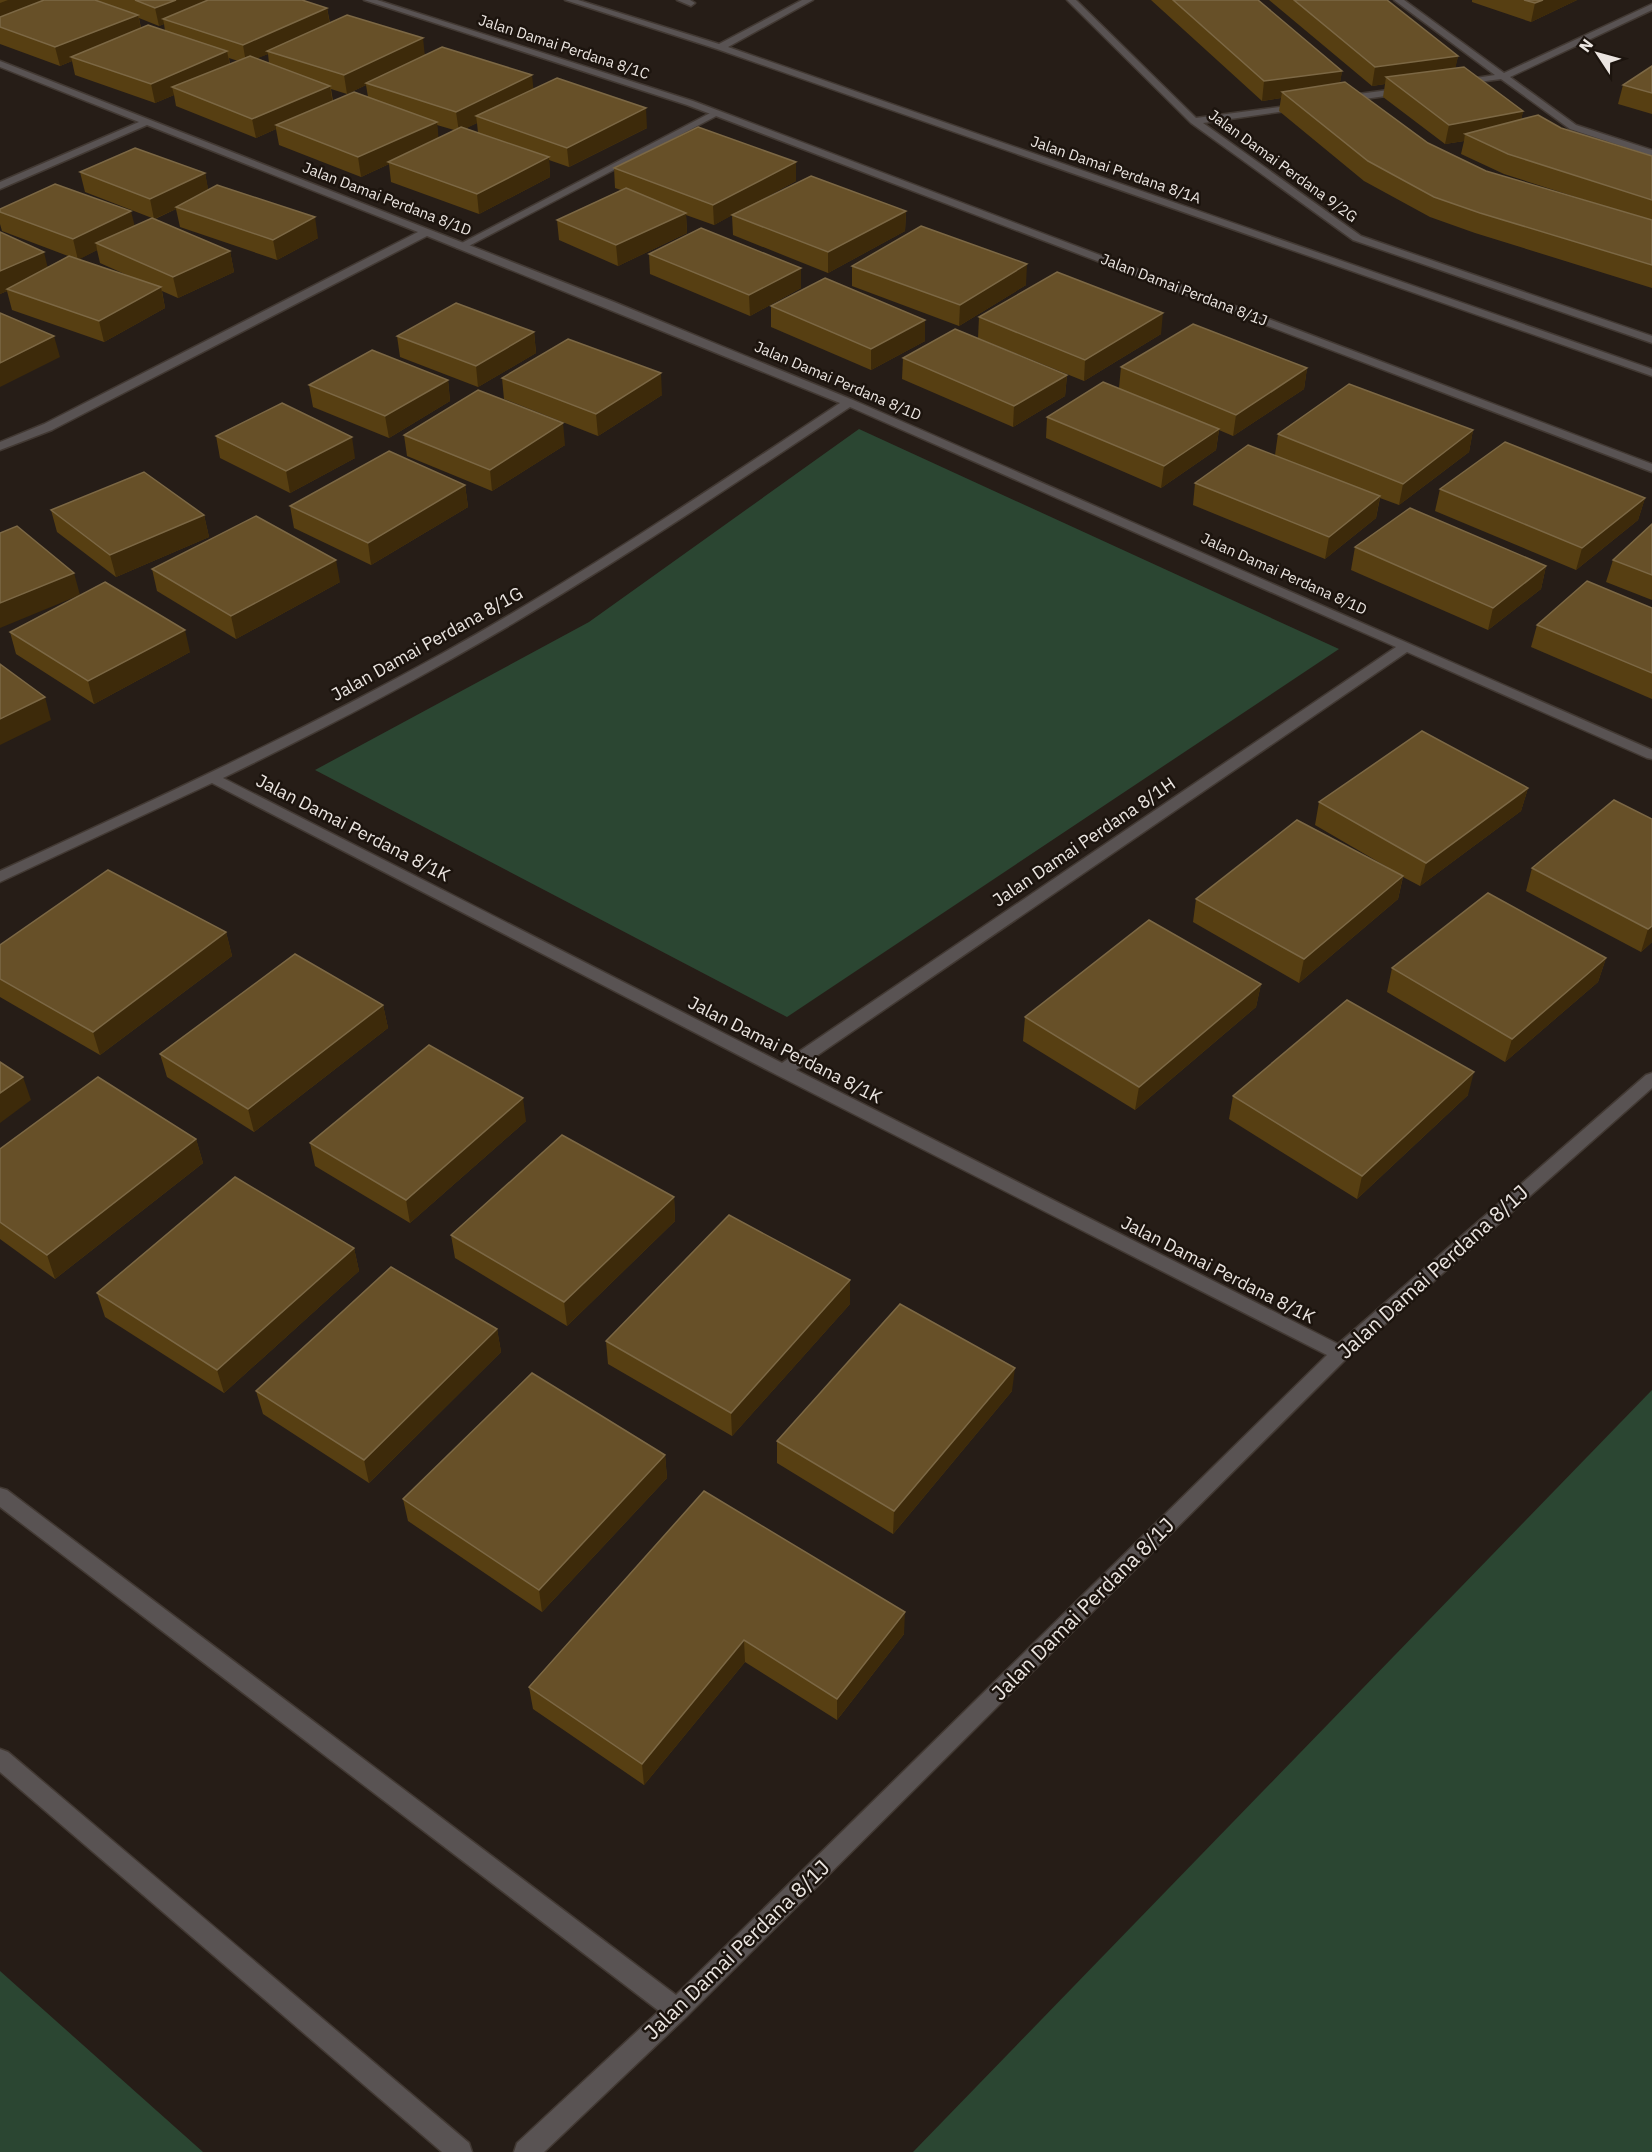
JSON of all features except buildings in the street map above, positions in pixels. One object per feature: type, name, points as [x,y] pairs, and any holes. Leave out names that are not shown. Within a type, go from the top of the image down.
[{"type":"street","name":"Jalan Damai Perdana 8/1C","points":[[368,0],[717,113]]},
{"type":"street","name":"Jalan Damai Perdana 8/1A","points":[[569,0],[720,47],[1652,373]]},
{"type":"street","points":[[681,0],[691,3]]},
{"type":"street","points":[[720,47],[809,0]]},
{"type":"street","name":"Jalan Damai Perdana 9/2G","points":[[1071,0],[1194,121],[1357,238],[1652,340]]},
{"type":"street","points":[[1398,0],[1573,127],[1652,153]]},
{"type":"street","points":[[1447,84],[1505,76],[1652,7]]},
{"type":"street","points":[[1637,14],[1652,19]]},
{"type":"street","name":"Jalan Damai Perdana 8/1D","points":[[0,64],[610,304],[849,402],[1652,755]]},
{"type":"street","points":[[1332,101],[1413,89]]},
{"type":"street","points":[[1194,121],[1309,104]]},
{"type":"street","points":[[461,246],[717,113]]},
{"type":"street","name":"Jalan Damai Perdana 8/1J","points":[[717,113],[1652,468]]},
{"type":"street","points":[[0,186],[147,122]]},
{"type":"street","points":[[0,446],[48,427],[427,232]]},
{"type":"street","name":"Jalan Damai Perdana 8/1G","points":[[0,877],[213,778],[419,671],[511,620],[631,546],[849,402]]},
{"type":"street","name":"Jalan Damai Perdana 8/1H","points":[[783,1071],[1407,646]]},
{"type":"street","name":"Jalan Damai Perdana 8/1K","points":[[213,778],[783,1071],[1340,1353]]},
{"type":"street","name":"Jalan Damai Perdana 8/1J","points":[[526,2152],[678,2010],[1340,1353],[1652,1079]]},
{"type":"street","points":[[0,1496],[678,2010]]},
{"type":"street","points":[[0,1759],[460,2152]]},
{"type":"green space","points":[[859,429],[1339,649],[787,1017],[315,770],[589,622]]},
{"type":"green space","points":[[1652,1390],[1652,2152],[913,2152]]},
{"type":"green space","points":[[0,1971],[203,2152],[0,2152]]}]
